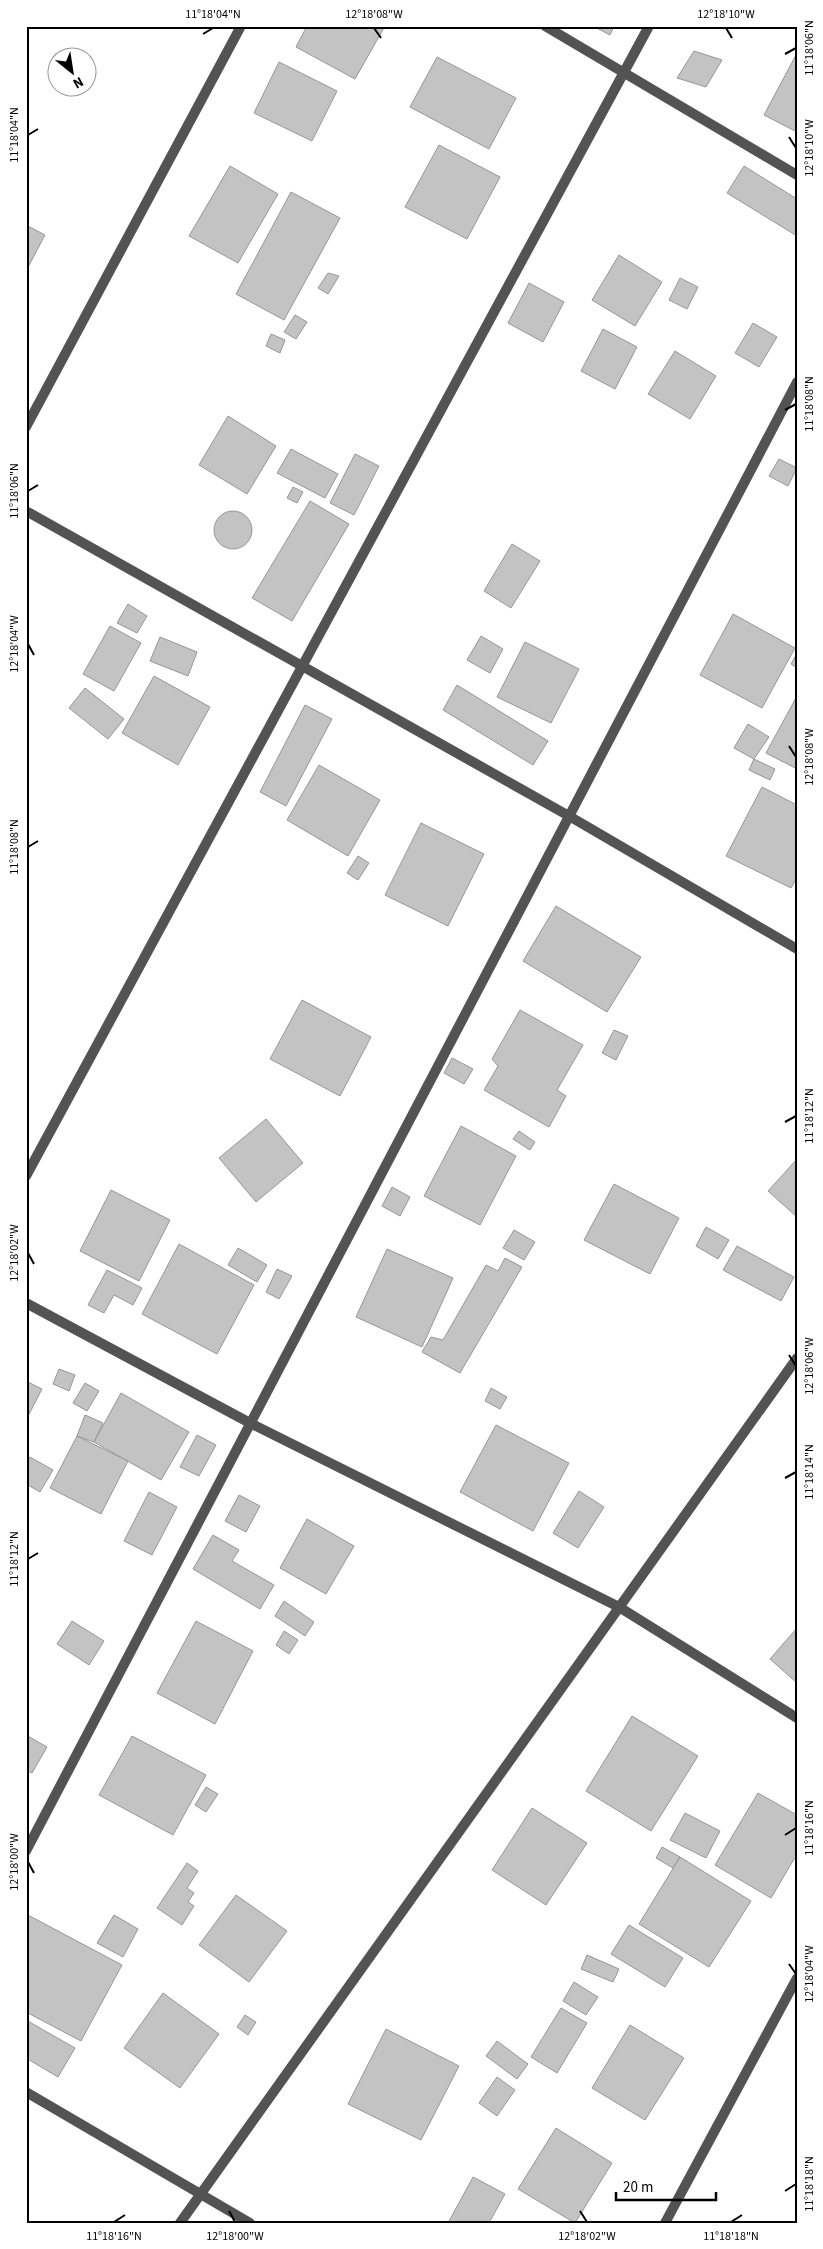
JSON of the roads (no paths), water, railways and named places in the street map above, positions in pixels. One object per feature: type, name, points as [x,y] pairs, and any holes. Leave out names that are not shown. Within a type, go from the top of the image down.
[{"type":"street","points":[[26,427],[241,26]]},
{"type":"street","points":[[545,26],[797,174]]},
{"type":"street","points":[[26,1176],[649,26]]},
{"type":"street","points":[[26,1851],[797,382]]},
{"type":"street","points":[[26,512],[302,664],[797,949]]},
{"type":"street","points":[[26,1303],[250,1423],[619,1607],[797,1718]]},
{"type":"street","points":[[180,2223],[797,1358]]},
{"type":"street","points":[[665,2223],[797,1978]]},
{"type":"street","points":[[26,2092],[250,2223]]}]
